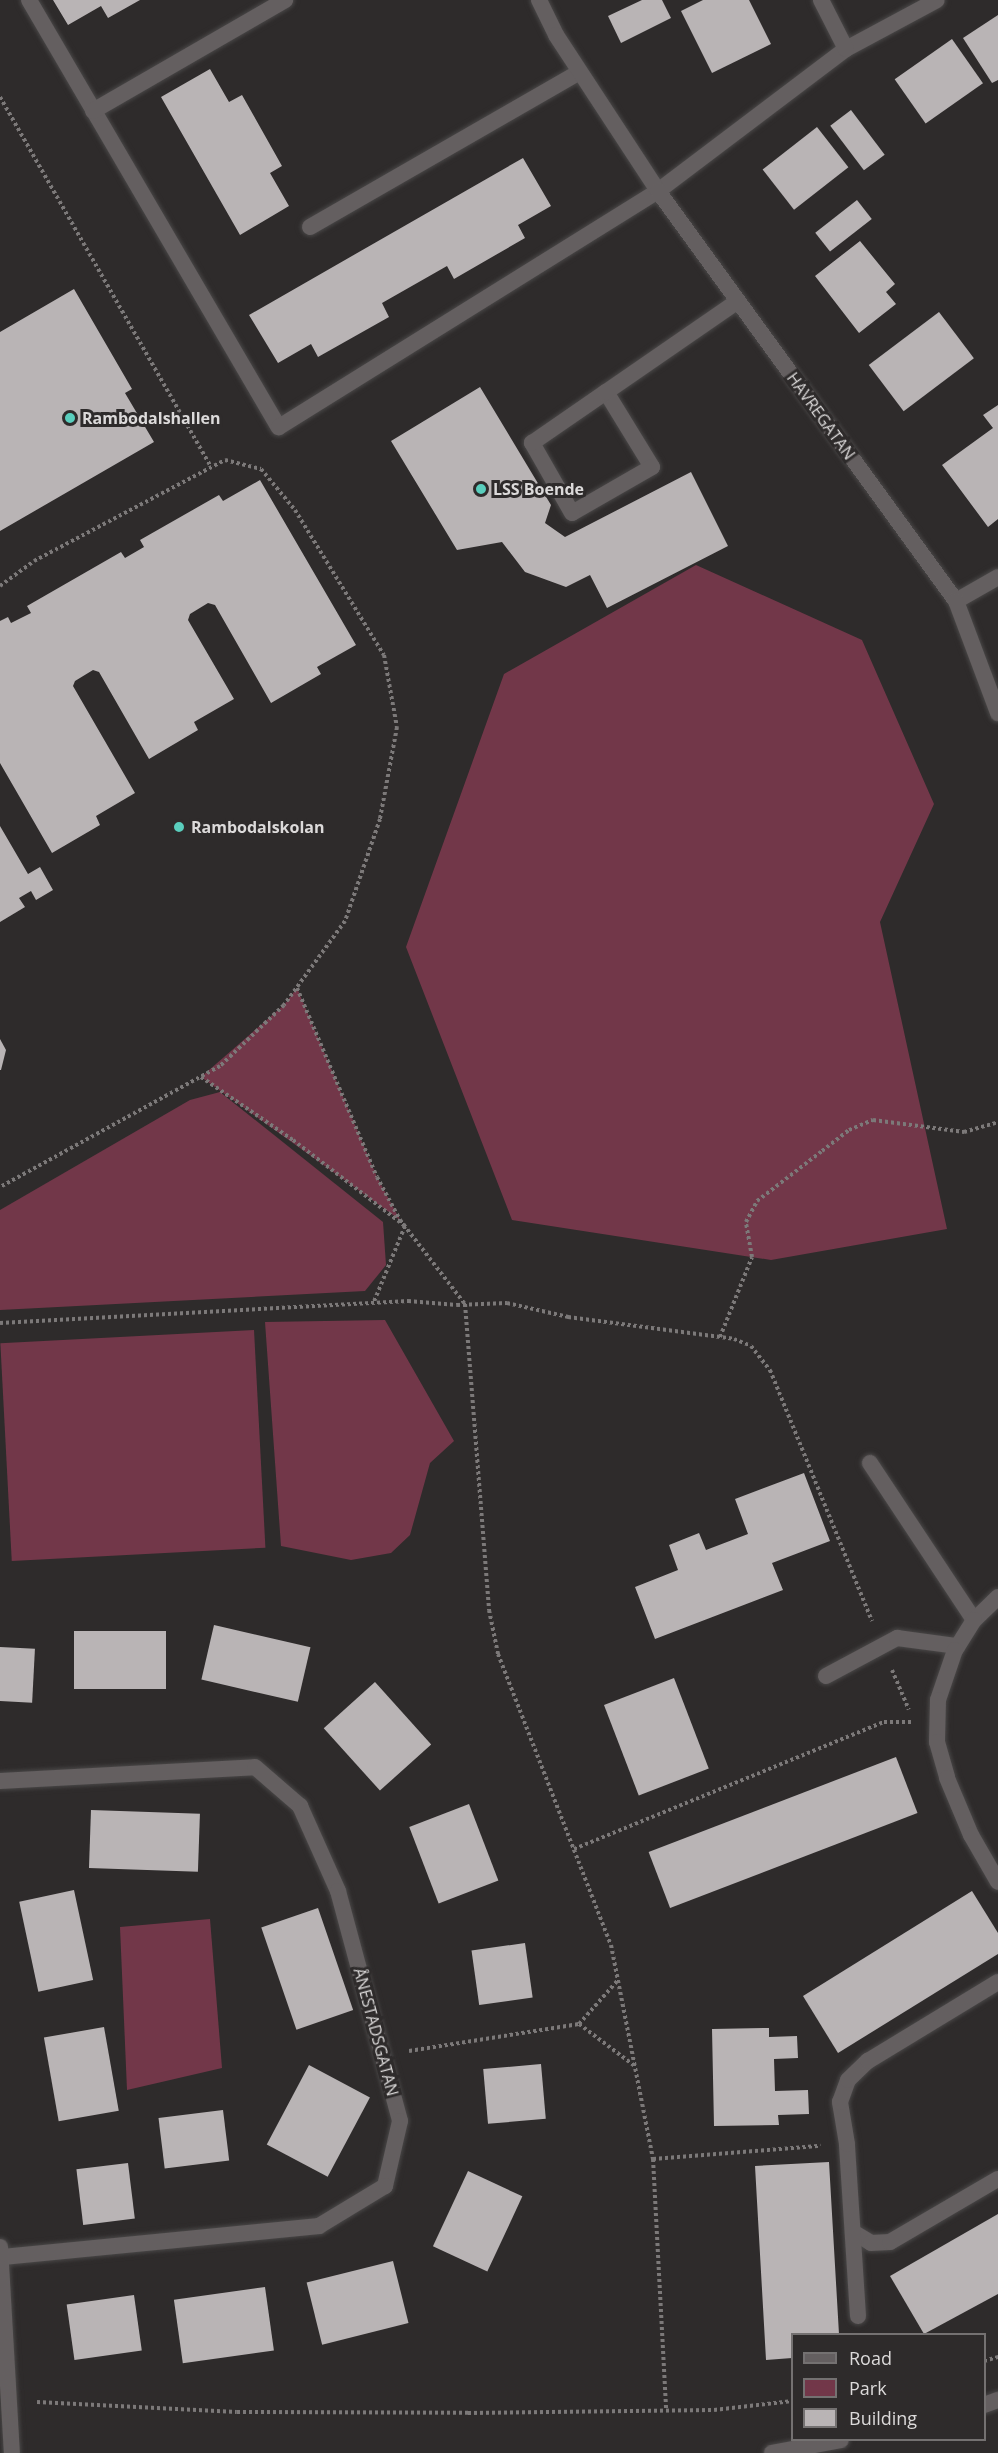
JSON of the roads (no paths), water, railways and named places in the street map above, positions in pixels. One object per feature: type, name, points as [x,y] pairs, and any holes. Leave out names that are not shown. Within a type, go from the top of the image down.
[{"type":"street","points":[[29,0],[279,427],[658,191],[846,49],[938,0]]},
{"type":"street","points":[[93,111],[285,0]]},
{"type":"street","name":"HAVREGATAN","points":[[539,0],[580,72],[658,191],[956,601]]},
{"type":"street","points":[[821,0],[846,49]]},
{"type":"street","points":[[310,227],[580,72]]},
{"type":"street","points":[[606,392],[652,468],[572,513],[532,443],[738,301]]},
{"type":"street","points":[[998,577],[956,601],[998,713]]},
{"type":"street","points":[[870,1463],[974,1620]]},
{"type":"street","points":[[998,1597],[974,1620],[957,1646],[939,1700],[937,1742],[971,1835],[998,1882]]},
{"type":"street","points":[[826,1676],[897,1638],[957,1646]]},
{"type":"street","name":"ÅNESTADSGATAN","points":[[0,1781],[255,1767],[300,1806],[333,1880],[400,2121],[385,2186],[319,2226],[1,2252],[12,2453]]},
{"type":"street","points":[[858,2316],[847,2144],[840,2102],[848,2080],[868,2061],[998,1982]]},
{"type":"street","points":[[853,2232],[871,2243],[890,2242],[998,2179]]},
{"type":"street","points":[[772,2453],[831,2441]]},
{"type":"place","name":"Rambodalshallen","points":[[70,418]]},
{"type":"place","name":"LSS Boende","points":[[481,489]]},
{"type":"place","name":"Rambodalskolan","points":[[179,827]]}]
